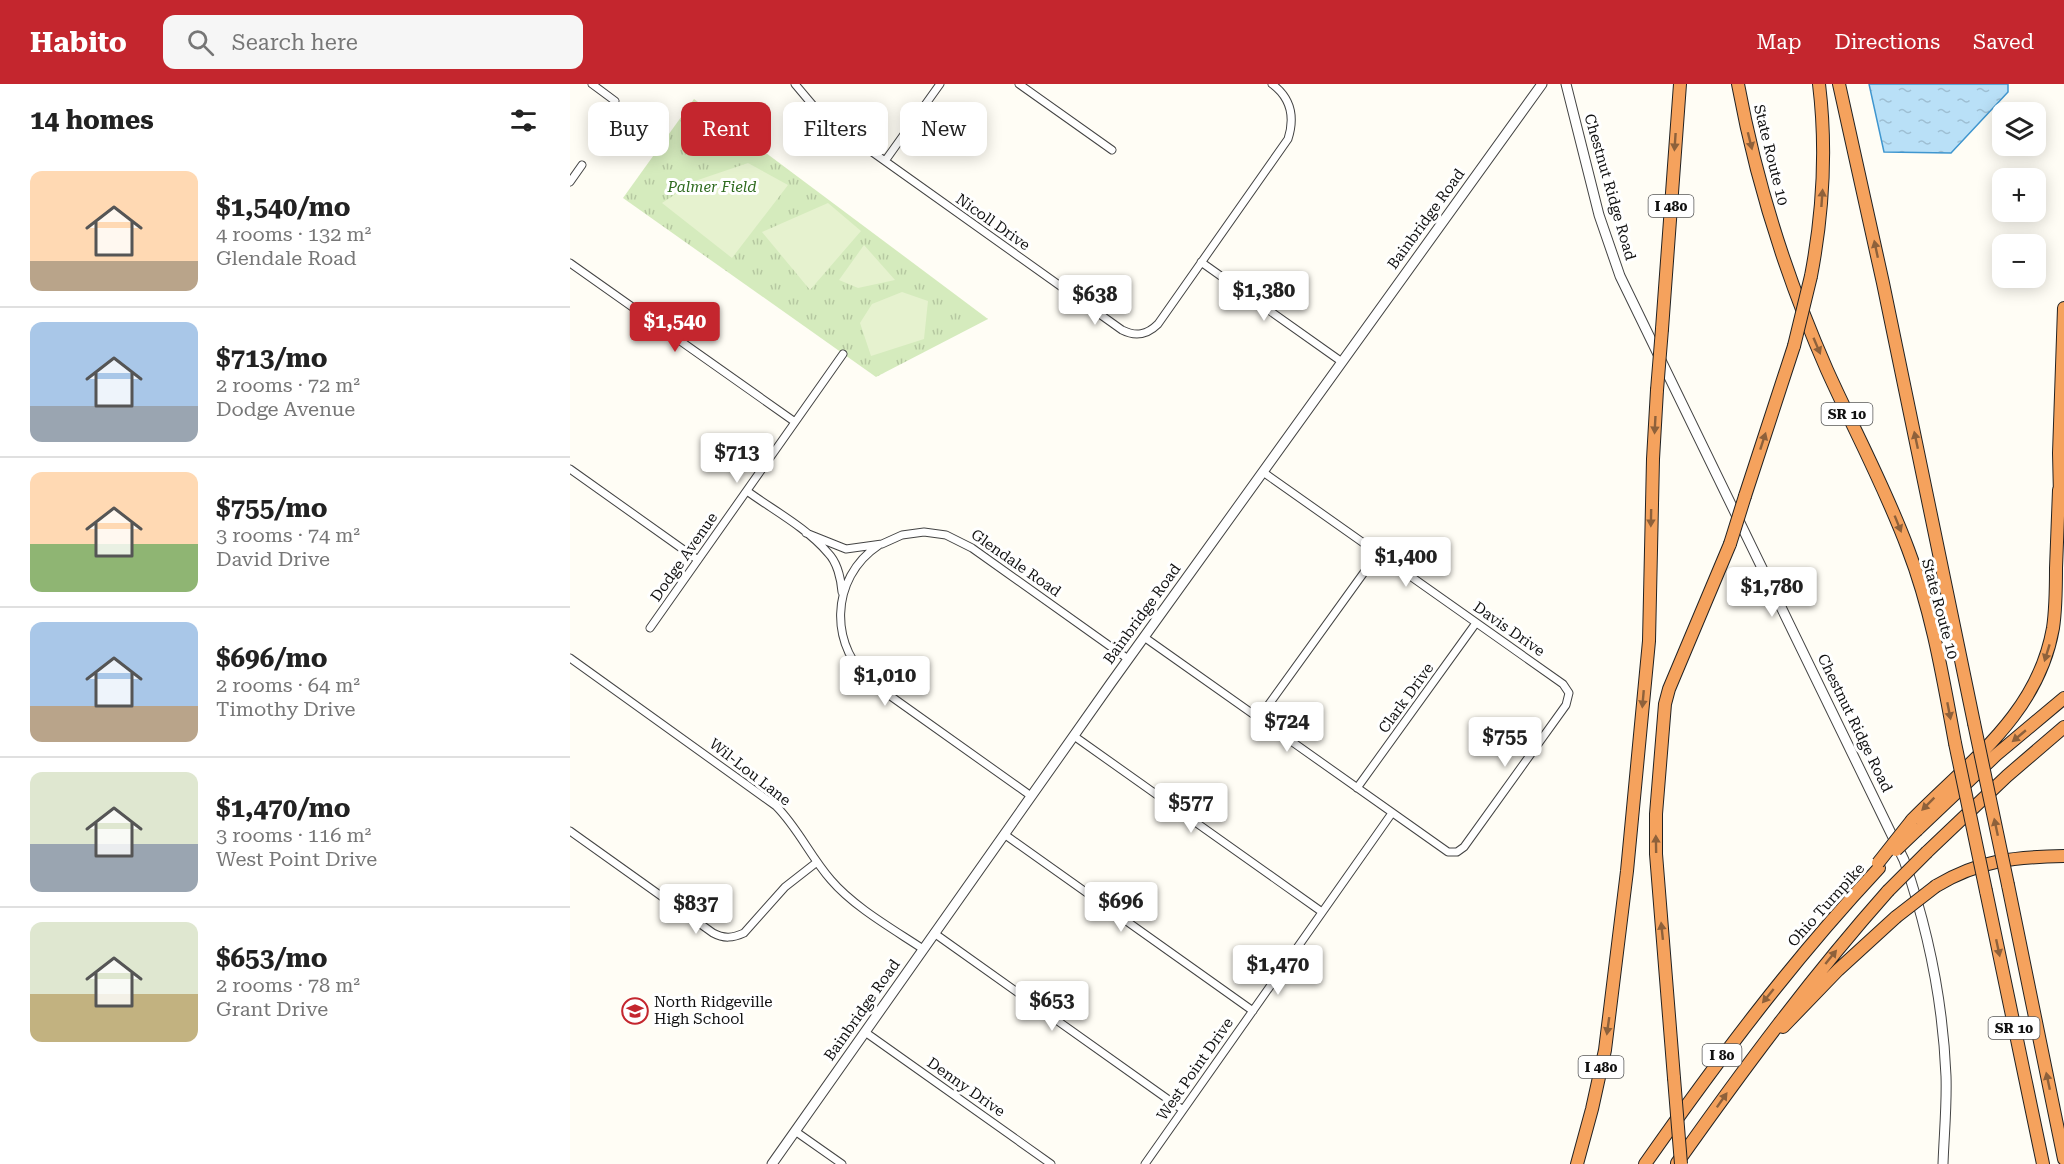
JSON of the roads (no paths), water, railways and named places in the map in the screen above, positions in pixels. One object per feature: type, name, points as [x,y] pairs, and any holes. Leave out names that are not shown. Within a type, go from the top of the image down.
[{"type":"highway","name":"I 480","points":[[1577,1164],[1605,1050],[1627,871],[1649,641],[1653,459],[1680,84]]},
{"type":"highway","name":"State Route 10","points":[[1738,84],[1764,193],[1797,294],[1837,393],[1886,495],[1912,560],[1933,633],[2043,1164]]},
{"type":"highway","points":[[1681,1164],[1656,854],[1656,814],[1665,704],[1682,657],[1730,544],[1794,346],[1811,276],[1823,183],[1823,132],[1819,84]]},
{"type":"highway","name":"State Route 10","points":[[1839,84],[1883,283],[2064,1159]]},
{"type":"highway","points":[[2064,308],[2059,453],[2064,542]]},
{"type":"highway","points":[[1914,825],[2017,714],[2035,685],[2046,656],[2053,626],[2060,490]]},
{"type":"highway","name":"Ohio Turnpike","points":[[1645,1164],[1742,1028],[1799,957],[1914,825],[2064,698]]},
{"type":"highway","name":"I 80","points":[[1676,1164],[1755,1052],[1888,891],[2000,782],[2064,727]]},
{"type":"highway","points":[[1755,1052],[1768,1044],[1838,970],[1896,916],[1936,886],[1963,872],[1990,862],[2019,857],[2064,856]]},
{"type":"street","points":[[592,84],[615,101]]},
{"type":"street","name":"Nicoll Drive","points":[[795,84],[827,119],[885,161],[1128,333],[1141,334],[1151,330],[1288,139],[1292,121],[1289,106],[1282,93],[1273,85]]},
{"type":"street","points":[[885,161],[939,84]]},
{"type":"street","points":[[1019,84],[1112,150]]},
{"type":"street","name":"Bainbridge Road","points":[[772,1164],[1128,659],[1542,84]]},
{"type":"street","name":"Chestnut Ridge Road","points":[[1566,84],[1599,214],[1620,276],[1890,828],[1910,878],[1923,922],[1941,1025],[1946,1078],[1943,1164]]},
{"type":"street","points":[[570,182],[582,165]]},
{"type":"street","points":[[1201,262],[1342,362]]},
{"type":"street","points":[[570,263],[795,422]]},
{"type":"street","name":"Dodge Avenue","points":[[650,628],[843,354]]},
{"type":"street","points":[[570,469],[698,560]]},
{"type":"street","name":"Davis Drive","points":[[1263,472],[1566,688],[1569,697],[1566,705],[1464,846],[1453,853],[1444,850],[1392,813]]},
{"type":"street","points":[[747,491],[830,554],[842,583],[840,616],[843,638],[851,658],[864,675],[1031,796]]},
{"type":"street","name":"Glendale Road","points":[[806,534],[846,549],[882,544],[895,537],[917,533],[946,535],[960,540],[1128,659]]},
{"type":"street","points":[[843,594],[855,568],[870,552],[882,544]]},
{"type":"street","points":[[1259,718],[1378,553]]},
{"type":"street","name":"Clark Drive","points":[[1357,788],[1476,623]]},
{"type":"street","points":[[1144,637],[1392,813]]},
{"type":"street","name":"Wil-Lou Lane","points":[[570,658],[776,806],[792,823],[831,881],[849,897],[923,949]]},
{"type":"street","points":[[1074,736],[1322,912]]},
{"type":"street","name":"West Point Drive","points":[[1145,1164],[1392,813]]},
{"type":"street","points":[[570,831],[713,933],[724,937],[744,933],[784,887],[817,862]]},
{"type":"street","points":[[1004,834],[1253,1011]]},
{"type":"street","points":[[934,933],[1183,1110]]},
{"type":"street","name":"Denny Drive","points":[[865,1032],[1051,1164]]},
{"type":"street","points":[[795,1131],[842,1164]]},
{"type":"water","points":[[1869,84],[2008,84],[2008,92],[1999,102],[1992,102],[1992,109],[1951,153],[1884,152]]},
{"type":"place","name":"North Ridgeville High School","points":[[635,1011]]},
{"type":"park label","name":"Palmer Field","points":[[712,187]]}]
